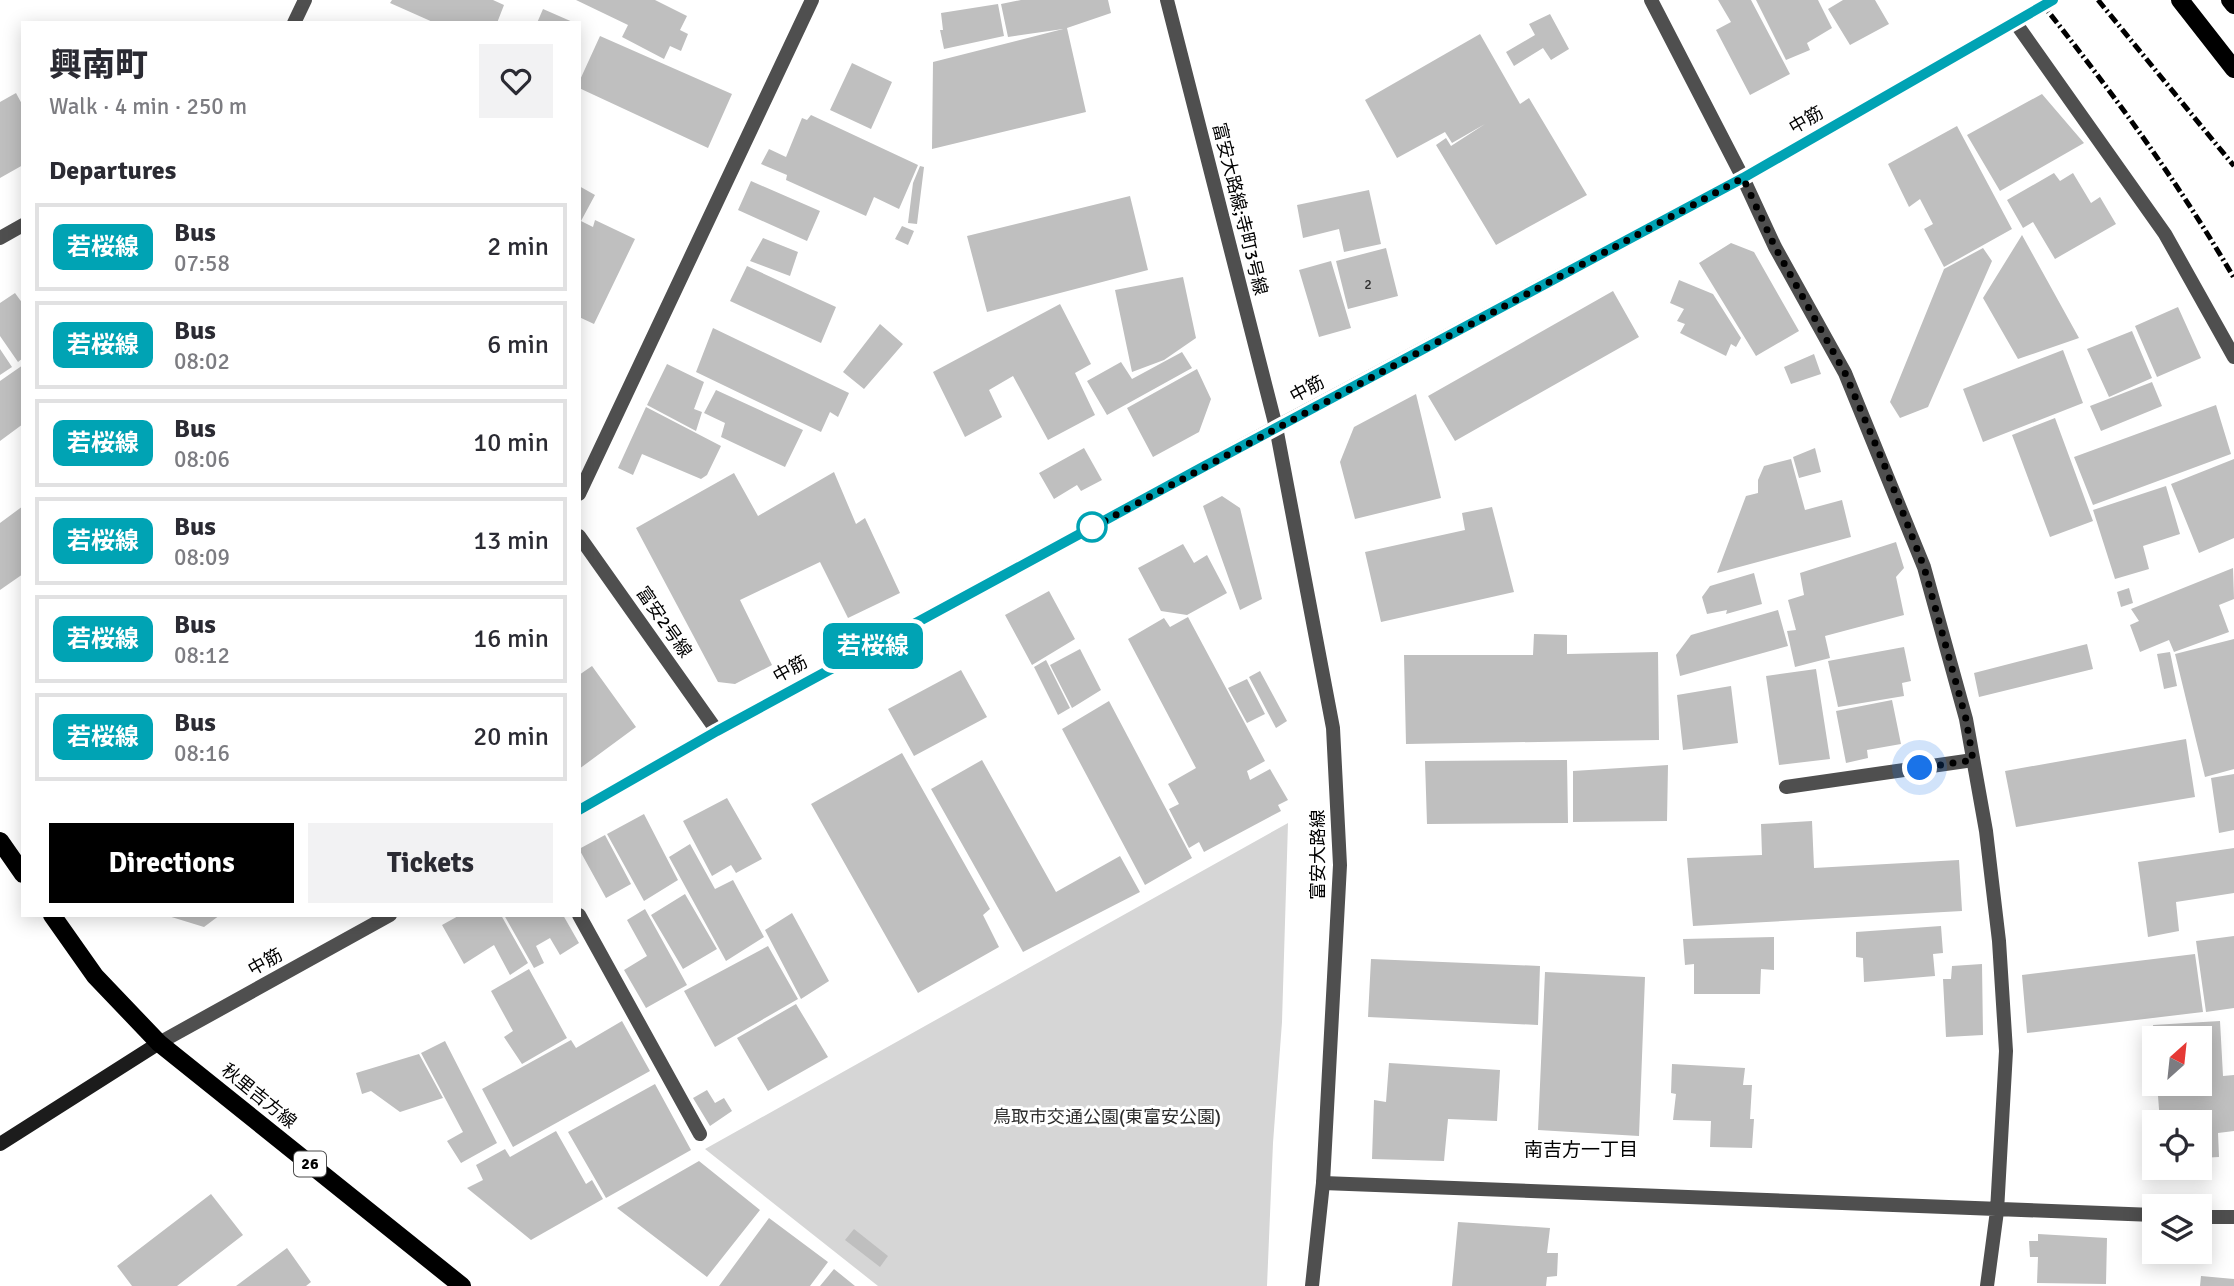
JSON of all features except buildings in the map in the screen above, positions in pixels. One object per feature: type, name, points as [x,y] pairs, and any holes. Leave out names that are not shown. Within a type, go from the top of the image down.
[{"type":"main road","points":[[2180,0],[2234,69]]},
{"type":"main road","points":[[2230,0],[2234,5]]},
{"type":"main road","points":[[0,841],[21,871]]},
{"type":"main road","name":"秋里吉方線","points":[[53,917],[95,976],[159,1043],[462,1286]]},
{"type":"main road","points":[[0,1144],[159,1043]]},
{"type":"street","points":[[295,21],[305,0]]},
{"type":"street","points":[[581,490],[812,0]]},
{"type":"street","name":"富安大路線;寺町3号線","points":[[1167,0],[1276,427]]},
{"type":"street","points":[[1651,0],[1743,178],[1775,247],[1845,373],[1924,567],[1966,719],[1986,831],[1999,941],[2006,1051],[1997,1211],[1987,1286]]},
{"type":"street","name":"中筋","points":[[581,809],[717,731],[1276,427],[1743,178],[2053,0]]},
{"type":"street","points":[[2015,22],[2165,234],[2234,357]]},
{"type":"street","points":[[0,239],[21,226]]},
{"type":"street","name":"富安大路線","points":[[1276,427],[1333,728],[1340,865],[1323,1183],[1312,1286]]},
{"type":"street","name":"富安2号線","points":[[581,539],[717,731]]},
{"type":"street","points":[[1786,787],[1973,760]]},
{"type":"street","name":"中筋","points":[[159,1043],[386,917]]},
{"type":"street","points":[[580,917],[701,1134]]},
{"type":"street","points":[[1323,1183],[2142,1215]]},
{"type":"street","points":[[2212,1216],[2234,1217]]},
{"type":"green space","name":"鳥取市交通公園(東富安公園)","points":[[1288,823],[1282,1022],[1273,1143],[1267,1286],[878,1286],[705,1149]]},
{"type":"railway","points":[[2039,0],[2142,136],[2234,278]]},
{"type":"railway","points":[[2098,0],[2234,166]]},
{"type":"bus line","name":"若桜線","points":[[581,809],[717,731],[1203,467],[1743,178],[2053,0]]},
{"type":"district","name":"南吉方一丁目","points":[[1581,1150]]},
{"type":"route","points":[[1092,527],[1082,533],[1743,178],[1775,247],[1845,373],[1924,567],[1966,719],[1973,760],[1920,768]]}]
